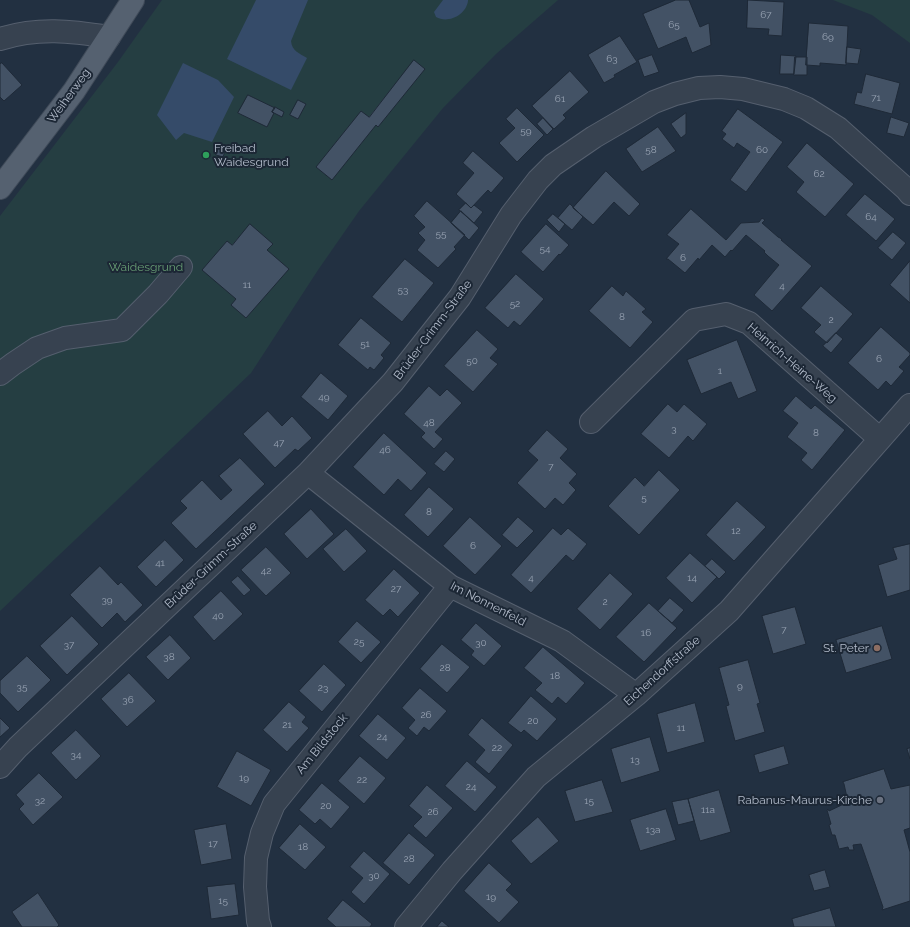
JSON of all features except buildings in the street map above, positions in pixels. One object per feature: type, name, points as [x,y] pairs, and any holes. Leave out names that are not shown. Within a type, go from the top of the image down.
[{"type":"main road","name":"Weiherweg","points":[[0,188],[74,92],[133,0]]},
{"type":"street","points":[[0,39],[17,34],[47,31],[110,37]]},
{"type":"street","name":"Brüder-Grimm-Straße","points":[[0,767],[23,742],[308,473],[403,370],[460,297],[511,216],[538,180],[553,165],[594,137],[654,102],[675,94],[699,88],[720,87],[743,89],[784,99],[806,108],[838,128],[910,194]]},
{"type":"street","points":[[0,374],[37,348],[65,338],[122,330],[158,294],[181,267]]},
{"type":"street","name":"Heinrich-Heine-Weg","points":[[591,422],[694,320],[726,314],[749,323],[880,439]]},
{"type":"street","name":"Eichendorffstraße","points":[[406,927],[452,871],[536,777],[636,695],[729,611],[910,405]]},
{"type":"street","name":"Im Nonnenfeld","points":[[308,473],[450,586],[562,641],[636,695]]},
{"type":"street","name":"Am Bildstock","points":[[260,927],[258,921],[255,887],[256,858],[262,833],[274,804],[450,586]]},
{"type":"green space","name":"Waidesgrund","points":[[162,0],[558,0],[496,54],[443,108],[359,211],[318,270],[251,373],[0,611],[0,216],[118,62]]},
{"type":"green space","points":[[833,0],[910,0],[910,43],[872,15]]},
{"type":"water","points":[[256,0],[308,0],[291,41],[294,49],[307,58],[291,90],[227,59]]},
{"type":"water","points":[[443,0],[468,1],[464,10],[456,17],[451,19],[441,19],[436,17],[434,12]]},
{"type":"water","points":[[183,63],[218,80],[234,97],[212,142],[184,133],[176,140],[157,115]]},
{"type":"place","name":"Freibad Waidesgrund","points":[[206,155]]},
{"type":"place","name":"St. Peter","points":[[877,648]]},
{"type":"place","name":"Rabanus-Maurus-Kirche","points":[[880,800]]}]
